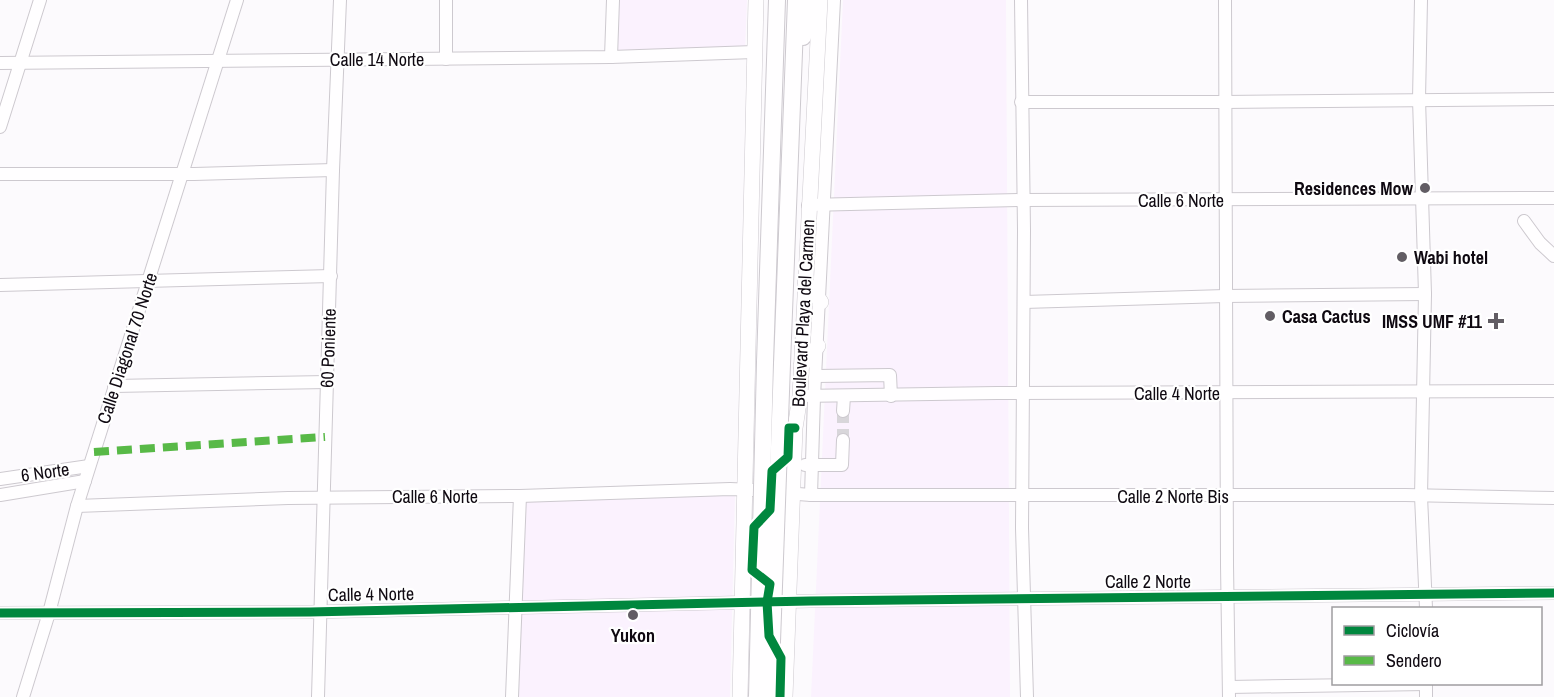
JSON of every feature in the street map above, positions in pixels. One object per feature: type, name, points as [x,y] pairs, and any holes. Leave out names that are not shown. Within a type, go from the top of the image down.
[{"type":"highway","points":[[767,0],[775,74]]},
{"type":"highway","points":[[770,697],[777,0]]},
{"type":"highway","points":[[757,697],[773,363],[793,86],[796,0]]},
{"type":"highway","points":[[793,86],[810,0]]},
{"type":"main road","points":[[740,697],[756,0]]},
{"type":"main road","name":"Boulevard Playa del Carmen","points":[[785,697],[795,428],[807,396],[801,366],[805,281],[816,205],[819,0]]},
{"type":"main road","points":[[805,281],[820,302]]},
{"type":"main road","points":[[801,366],[818,346]]},
{"type":"street","points":[[0,126],[40,0]]},
{"type":"street","name":"Calle Diagonal 70 Norte","points":[[23,697],[49,613],[89,466],[237,0]]},
{"type":"street","name":"60 Poniente","points":[[318,697],[322,497],[340,0]]},
{"type":"street","points":[[446,0],[446,59]]},
{"type":"street","points":[[611,57],[613,0]]},
{"type":"street","points":[[812,495],[807,396],[816,376],[820,302],[816,205],[834,0]]},
{"type":"street","points":[[1020,0],[1024,302],[1022,495],[1027,697]]},
{"type":"street","points":[[1226,0],[1224,102],[1229,692],[1401,685]]},
{"type":"street","points":[[1421,0],[1419,99],[1425,294],[1421,496],[1426,607]]},
{"type":"street","name":"Calle 14 Norte","points":[[0,63],[611,57],[754,52]]},
{"type":"street","points":[[1021,102],[1554,99]]},
{"type":"street","points":[[0,174],[182,174],[333,170]]},
{"type":"street","name":"Calle 6 Norte","points":[[816,205],[1022,200],[1554,198]]},
{"type":"street","points":[[1524,221],[1540,243],[1554,256]]},
{"type":"street","points":[[0,285],[147,283],[331,276]]},
{"type":"street","points":[[1024,302],[1225,296],[1425,294]]},
{"type":"street","points":[[816,376],[890,375],[891,396]]},
{"type":"street","points":[[114,386],[327,382]]},
{"type":"street","name":"Calle 4 Norte","points":[[807,396],[1422,390],[1554,391]]},
{"type":"street","points":[[843,411],[844,396]]},
{"type":"street","points":[[795,464],[842,465],[843,440]]},
{"type":"street","name":"6 Norte","points":[[0,479],[89,466]]},
{"type":"street","points":[[0,495],[85,481]]},
{"type":"street","name":"Calle 6 Norte","points":[[77,506],[322,497],[520,496],[745,489],[793,494]]},
{"type":"street","name":"Calle 2 Norte Bis","points":[[793,494],[1554,498]]},
{"type":"street","points":[[512,697],[520,496]]},
{"type":"street","name":"Calle 2 Norte","points":[[743,603],[1554,593]]},
{"type":"street","name":"Calle 4 Norte","points":[[0,613],[319,611],[743,603]]},
{"type":"shaded area","points":[[619,0],[747,0],[745,52],[617,57]]},
{"type":"shaded area","points":[[843,0],[1006,0],[1010,697],[811,697]]},
{"type":"shaded area","points":[[735,495],[730,697],[517,697],[523,499]]},
{"type":"tunnel","points":[[843,411],[843,440]]},
{"type":"marked path","points":[[94,452],[325,437]]},
{"type":"cycle path","points":[[780,697],[781,658],[769,636],[767,602],[770,584],[752,570],[754,527],[770,510],[772,471],[788,457],[789,428],[795,428]]},
{"type":"cycle path","points":[[0,613],[310,612],[810,601],[1554,593]]},
{"type":"place","name":"Residences Mow","points":[[1425,188]]},
{"type":"place","name":"Wabi hotel","points":[[1402,257]]},
{"type":"place","name":"Casa Cactus","points":[[1270,316]]},
{"type":"place","name":"IMSS UMF #11","points":[[1496,321]]},
{"type":"place","name":"Yukon","points":[[633,615]]}]
